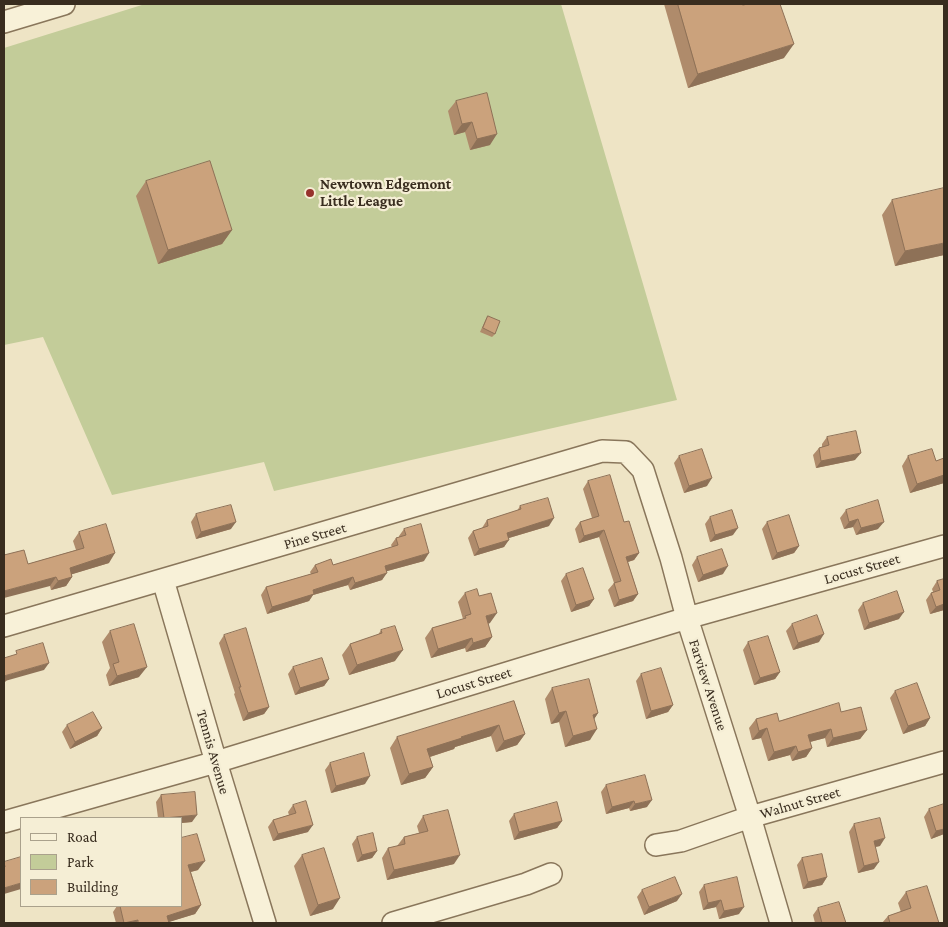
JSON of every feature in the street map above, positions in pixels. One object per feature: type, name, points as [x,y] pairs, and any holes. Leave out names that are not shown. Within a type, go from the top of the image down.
[{"type":"street","points":[[4,22],[64,4]]},
{"type":"street","name":"Pine Street","points":[[4,626],[602,451],[626,452]]},
{"type":"street","name":"Farview Avenue","points":[[626,452],[643,470],[781,923]]},
{"type":"street","name":"Locust Street","points":[[22,817],[216,762],[687,618],[944,546]]},
{"type":"street","name":"Tennis Avenue","points":[[164,580],[216,762],[265,923]]},
{"type":"street","name":"Walnut Street","points":[[656,845],[681,842],[750,817],[944,762]]},
{"type":"street","name":"Locust Street","points":[[4,822],[20,817]]},
{"type":"street","points":[[393,923],[526,884],[551,874]]},
{"type":"green space","name":"Newtown Edgemont Little League","points":[[145,4],[561,4],[677,400],[274,491],[264,462],[112,495],[43,337],[4,345],[4,48]]},
{"type":"building","points":[[678,4],[780,4],[794,44],[698,74]]},
{"type":"building","points":[[487,93],[497,134],[477,139],[472,122],[462,124],[456,101]]},
{"type":"building","points":[[210,161],[232,230],[168,250],[146,181]]},
{"type":"building","points":[[944,188],[944,243],[905,251],[892,200]]},
{"type":"building","points":[[488,316],[500,321],[495,334],[483,328]]},
{"type":"building","points":[[856,431],[861,453],[821,461],[819,448],[829,445],[827,437]]},
{"type":"building","points":[[702,449],[712,478],[689,486],[679,456]]},
{"type":"building","points":[[932,449],[936,461],[944,458],[944,475],[917,484],[908,456]]},
{"type":"building","points":[[610,475],[624,522],[629,521],[639,553],[626,557],[638,594],[619,600],[614,583],[621,581],[604,530],[584,536],[580,522],[599,516],[588,481]]},
{"type":"building","points":[[548,498],[554,518],[507,533],[509,540],[479,549],[473,531],[488,526],[487,520],[521,509],[520,506]]},
{"type":"building","points":[[878,500],[884,522],[861,528],[858,519],[849,522],[846,510]]},
{"type":"building","points":[[231,505],[236,522],[201,532],[196,514]]},
{"type":"building","points":[[732,510],[738,528],[715,535],[710,517]]},
{"type":"building","points":[[789,515],[799,546],[777,553],[767,522]]},
{"type":"building","points":[[106,524],[115,553],[70,568],[72,577],[58,581],[56,577],[4,591],[4,555],[24,550],[28,564],[84,548],[79,532]]},
{"type":"building","points":[[421,524],[429,553],[385,566],[387,573],[355,583],[353,577],[313,590],[314,594],[272,607],[266,587],[318,572],[315,565],[331,559],[333,565],[398,545],[396,538],[406,535],[404,529]]},
{"type":"building","points":[[722,549],[728,566],[703,575],[697,557]]},
{"type":"building","points":[[583,568],[594,599],[576,605],[566,574]]},
{"type":"building","points":[[944,579],[944,604],[936,607],[931,593],[940,590],[937,581]]},
{"type":"building","points":[[477,589],[479,596],[491,593],[497,613],[486,616],[492,637],[473,643],[472,638],[438,649],[432,628],[466,618],[465,616],[471,614],[465,593]]},
{"type":"building","points":[[897,591],[904,612],[869,623],[863,603]]},
{"type":"building","points":[[817,615],[824,634],[798,643],[792,624]]},
{"type":"building","points":[[134,624],[147,667],[117,676],[113,664],[119,662],[110,631]]},
{"type":"building","points":[[395,626],[403,650],[357,665],[350,644],[382,633],[381,630]]},
{"type":"building","points":[[246,628],[269,707],[248,713],[224,635]]},
{"type":"building","points":[[768,636],[780,672],[760,678],[748,642]]},
{"type":"building","points":[[43,643],[49,663],[4,676],[4,658],[17,654],[16,651]]},
{"type":"building","points":[[322,658],[329,679],[300,688],[293,667]]},
{"type":"building","points":[[661,668],[673,705],[651,711],[641,674]]},
{"type":"building","points":[[589,679],[598,713],[593,715],[597,729],[573,736],[566,711],[559,713],[552,688]]},
{"type":"building","points":[[917,683],[930,718],[908,726],[895,691]]},
{"type":"building","points":[[514,701],[525,734],[504,741],[499,725],[461,737],[427,749],[433,767],[409,774],[397,737]]},
{"type":"building","points":[[839,703],[841,712],[861,707],[867,730],[833,738],[831,729],[808,735],[812,748],[798,752],[796,746],[774,752],[767,728],[759,731],[756,719],[777,713],[779,721]]},
{"type":"building","points":[[93,712],[102,728],[75,742],[67,725]]},
{"type":"building","points":[[364,753],[370,776],[336,786],[330,763]]},
{"type":"building","points":[[645,775],[652,800],[635,804],[634,801],[612,807],[606,785]]},
{"type":"building","points":[[195,792],[197,815],[164,817],[161,795]]},
{"type":"building","points":[[306,801],[313,825],[278,834],[273,820],[296,813],[293,805]]},
{"type":"building","points":[[557,802],[562,821],[519,832],[514,814]]},
{"type":"building","points":[[944,804],[944,829],[936,831],[929,809]]},
{"type":"building","points":[[448,810],[460,855],[394,870],[388,848],[405,844],[404,837],[428,831],[423,816]]},
{"type":"building","points":[[880,818],[885,838],[874,841],[879,862],[864,866],[854,824]]},
{"type":"building","points":[[373,833],[377,851],[362,855],[357,837]]},
{"type":"building","points":[[197,834],[205,861],[188,865],[201,905],[167,916],[169,923],[138,923],[138,920],[124,923],[120,907],[182,907],[182,838]]},
{"type":"building","points":[[324,848],[340,898],[318,905],[302,855]]},
{"type":"building","points":[[822,854],[827,877],[808,882],[802,858]]},
{"type":"building","points":[[20,857],[20,883],[4,888],[4,862]]},
{"type":"building","points":[[675,877],[682,894],[649,907],[642,890]]},
{"type":"building","points":[[737,877],[744,907],[724,911],[721,900],[708,903],[704,885]]},
{"type":"building","points":[[927,886],[939,923],[890,923],[888,916],[911,908],[906,892]]},
{"type":"building","points":[[839,902],[846,923],[822,923],[818,908]]},
{"type":"place","name":"Newtown Edgemont Little League","points":[[310,193]]}]
